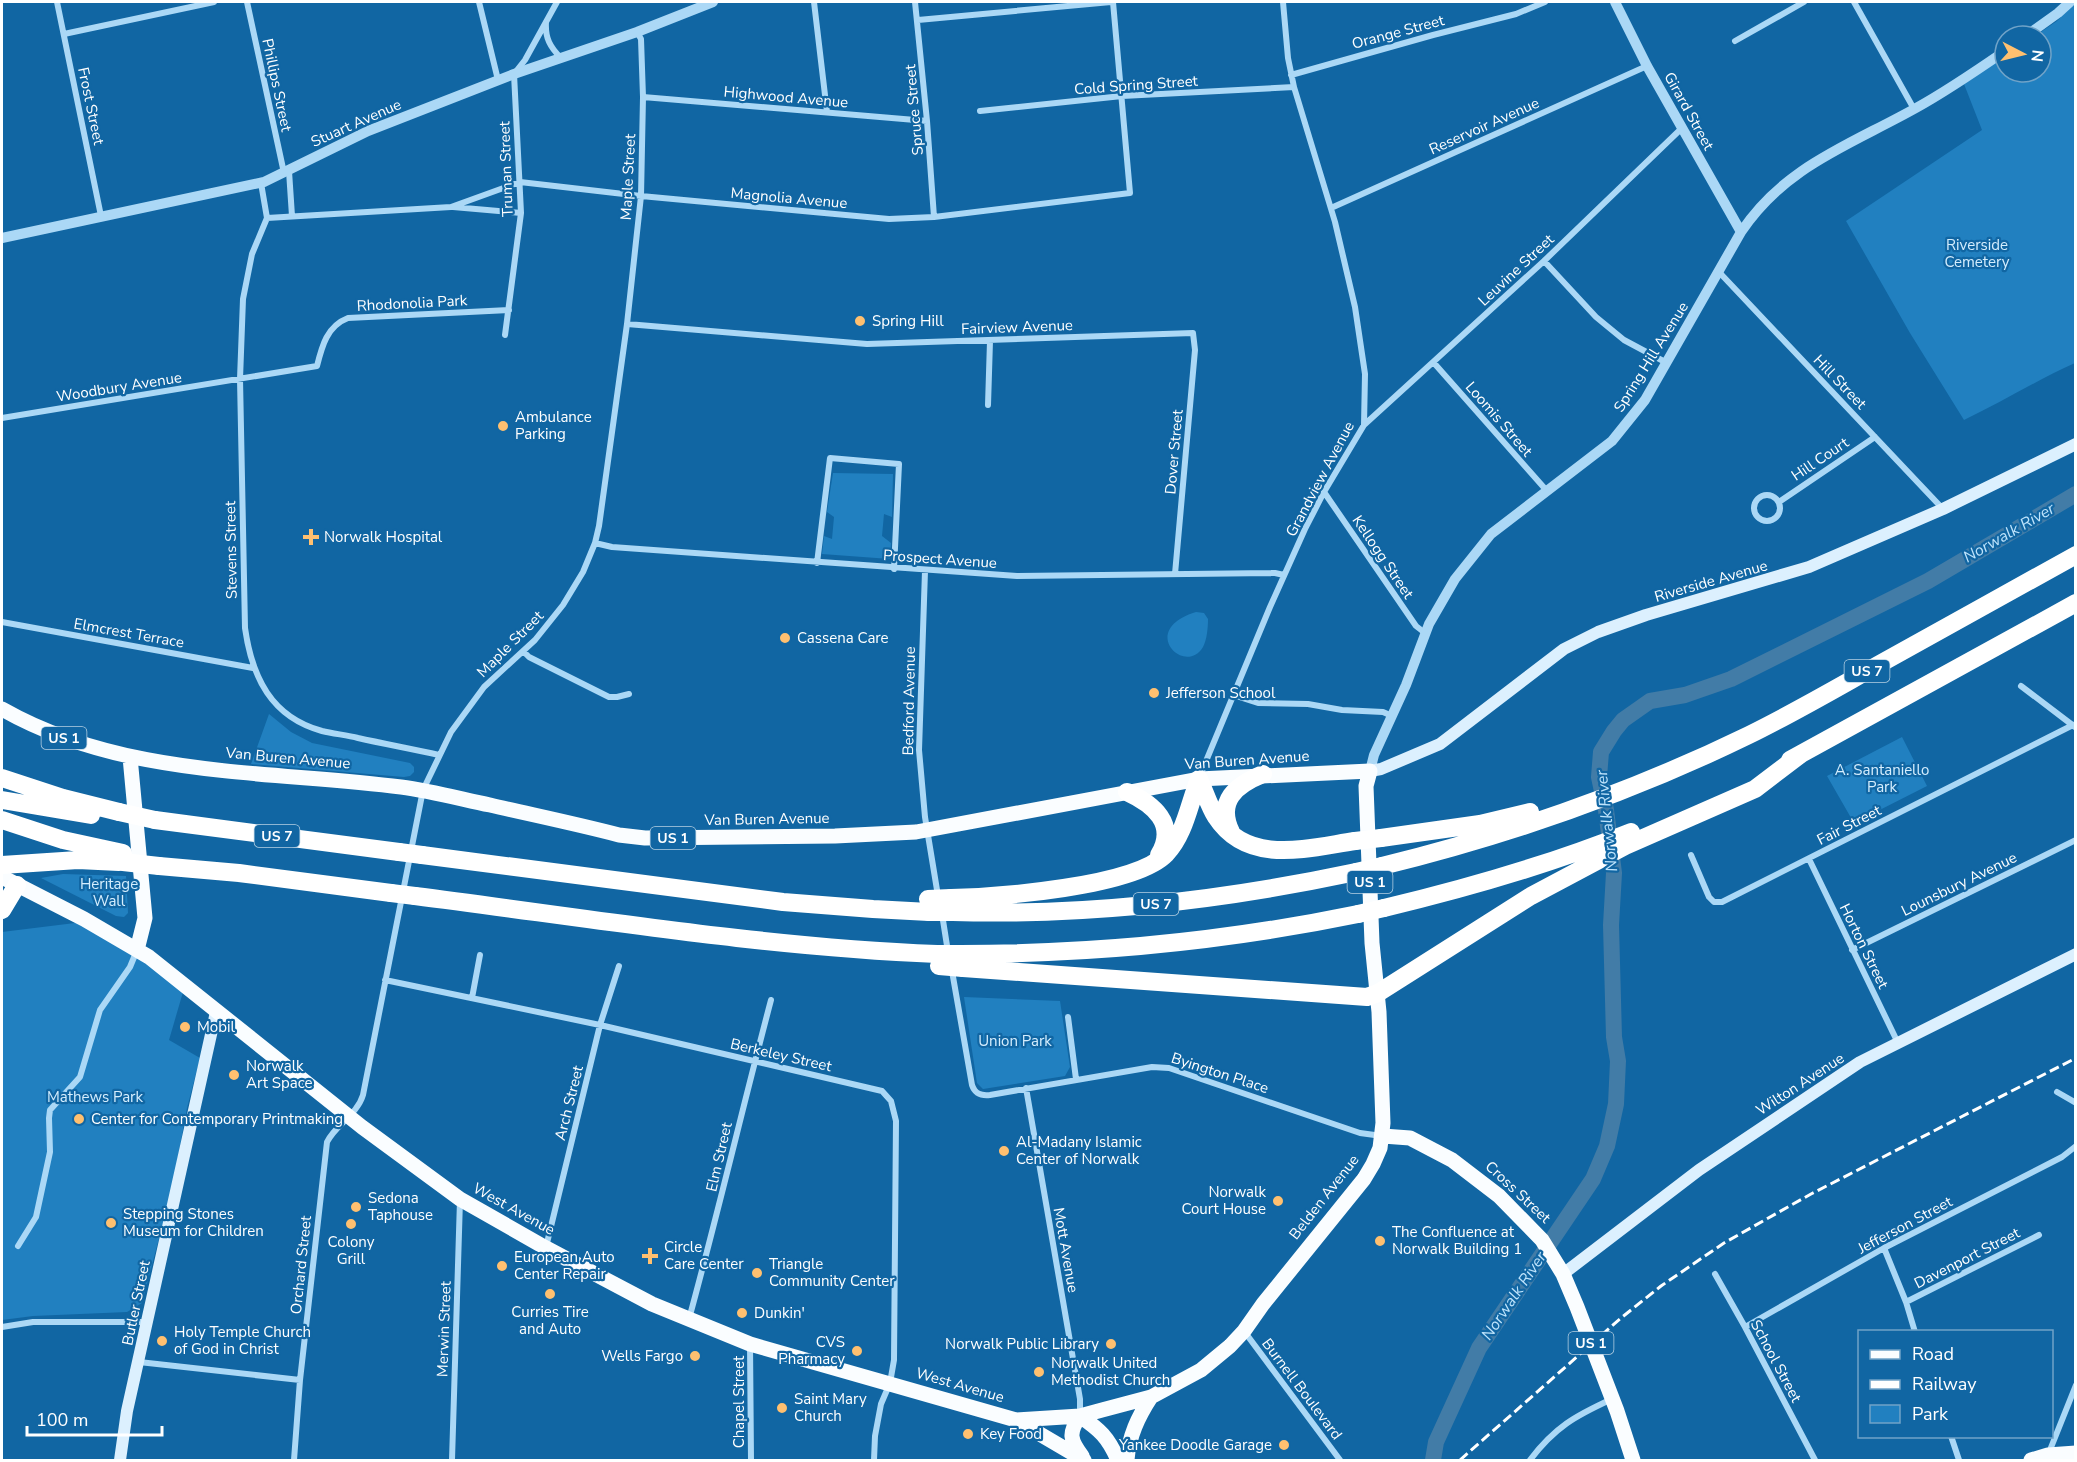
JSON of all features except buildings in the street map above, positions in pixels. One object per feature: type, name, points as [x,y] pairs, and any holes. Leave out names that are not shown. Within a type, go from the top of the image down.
[{"type":"highway","name":"US 7","points":[[119,815],[808,904],[952,905],[1047,912],[1146,905],[1244,893],[1356,872],[1471,843],[1566,807],[1653,778],[1787,716],[2076,555]]},
{"type":"highway","name":"US 7","points":[[123,857],[717,936],[938,960],[962,961],[1180,943],[1279,929],[1384,908],[1473,885],[1656,827],[1801,754],[2076,603]]},
{"type":"highway","points":[[1234,836],[1226,820],[1228,802],[1238,787],[1263,774]]},
{"type":"highway","points":[[2,778],[119,815]]},
{"type":"highway","points":[[1199,779],[1216,817],[1234,836],[1251,847],[1272,851],[1355,842],[1494,821],[1566,807]]},
{"type":"highway","points":[[952,905],[1056,889],[1115,877],[1153,864],[1167,853],[1178,838],[1199,779]]},
{"type":"highway","points":[[1127,792],[1149,804],[1163,822],[1165,843],[1153,864]]},
{"type":"highway","points":[[2,798],[50,809],[119,815]]},
{"type":"highway","points":[[2,820],[123,857]]},
{"type":"highway","points":[[962,961],[1154,981],[1367,998],[1510,908],[1656,827]]},
{"type":"highway","points":[[2,910],[10,872],[62,861],[123,857]]},
{"type":"main road","name":"Riverside Avenue","points":[[1370,771],[1391,766],[1440,744],[1563,649],[1598,632],[1646,615],[1809,567],[1943,509],[2076,444]]},
{"type":"main road","name":"US 1","points":[[2,709],[59,736],[130,757]]},
{"type":"main road","name":"Van Buren Avenue","points":[[130,757],[226,772],[362,782],[423,790],[634,837],[835,836],[927,831],[1199,779],[1263,774],[1370,771]]},
{"type":"main road","points":[[130,757],[145,918],[137,950]]},
{"type":"main road","name":"Belden Avenue","points":[[1080,1416],[1150,1397],[1201,1370],[1230,1346],[1364,1179],[1378,1155],[1383,1136],[1365,786],[1370,771]]},
{"type":"main road","name":"West Avenue","points":[[10,872],[137,950],[183,983],[216,1012],[348,1116],[460,1199],[652,1304],[750,1344],[1016,1420],[1080,1416]]},
{"type":"main road","name":"Wilton Avenue","points":[[1563,1274],[1699,1170],[1860,1062],[2076,954]]},
{"type":"main road","name":"Butler Street","points":[[120,1461],[127,1411],[216,1012]]},
{"type":"main road","name":"Cross Street","points":[[1383,1136],[1410,1138],[1452,1160],[1489,1187],[1524,1219],[1542,1240],[1563,1274],[1613,1399],[1633,1461]]},
{"type":"main road","points":[[1127,1461],[1128,1448],[1136,1421],[1150,1397]]},
{"type":"main road","points":[[1085,1461],[1071,1433],[1080,1416],[1102,1431],[1118,1461]]},
{"type":"main road","points":[[1016,1420],[1085,1461]]},
{"type":"main road","points":[[2031,1461],[2048,1455],[2076,1453]]},
{"type":"street","name":"Frost Street","points":[[57,2],[101,216]]},
{"type":"street","points":[[64,34],[214,2]]},
{"type":"street","name":"Phillips Street","points":[[247,2],[286,172]]},
{"type":"street","points":[[479,2],[498,80]]},
{"type":"street","points":[[514,74],[525,60],[557,2]]},
{"type":"street","name":"Stuart Avenue","points":[[2,238],[261,183],[344,142],[498,80],[637,32],[713,2]]},
{"type":"street","points":[[814,2],[827,112]]},
{"type":"street","name":"Spruce Street","points":[[915,2],[934,217]]},
{"type":"street","points":[[918,20],[1112,2],[1122,96]]},
{"type":"street","name":"Grandview Avenue","points":[[1199,779],[1284,575],[1324,492],[1364,425],[1362,345],[1331,208],[1291,75],[1283,2]]},
{"type":"street","name":"Orange Street","points":[[1291,75],[1516,14],[1545,2]]},
{"type":"street","name":"Girard Street","points":[[1615,2],[1647,66],[1741,232]]},
{"type":"street","points":[[1735,41],[1804,2]]},
{"type":"street","points":[[1854,2],[1914,109]]},
{"type":"street","points":[[2043,24],[2070,2]]},
{"type":"street","points":[[546,20],[548,40],[553,50],[562,58]]},
{"type":"street","name":"Maple Street","points":[[348,1116],[358,1107],[363,1095],[423,790],[452,732],[484,687],[545,630],[564,605],[583,572],[595,543],[603,507],[641,196],[643,97],[641,39],[637,32]]},
{"type":"street","name":"Spring Hill Avenue","points":[[1370,771],[1374,755],[1410,676],[1425,633],[1455,579],[1491,534],[1612,441],[1645,400],[1741,232],[1759,207],[1786,182],[1835,150],[1914,109],[1993,59]]},
{"type":"street","name":"Reservoir Avenue","points":[[1331,208],[1647,66]]},
{"type":"street","name":"Truman Street","points":[[505,335],[521,213],[514,74]]},
{"type":"street","name":"Cold Spring Street","points":[[980,111],[1122,96],[1294,87]]},
{"type":"street","name":"Magnolia Avenue","points":[[451,207],[520,182],[641,196],[889,219],[934,217],[1130,193],[1122,96]]},
{"type":"street","name":"Highwood Avenue","points":[[643,97],[927,121]]},
{"type":"street","name":"Leuvine Street","points":[[1364,425],[1544,261],[1682,128]]},
{"type":"street","points":[[261,183],[267,218],[292,216],[286,172]]},
{"type":"street","name":"Magnolia Avenue","points":[[292,216],[451,207],[521,213]]},
{"type":"street","name":"Stevens Street","points":[[267,218],[252,254],[243,299],[240,379],[245,628],[253,668],[269,696],[299,722],[323,731],[439,755]]},
{"type":"street","points":[[1544,261],[1596,317],[1624,340],[1667,363]]},
{"type":"street","name":"Hill Street","points":[[1719,272],[1943,509]]},
{"type":"street","name":"Rhodonolia Park","points":[[240,379],[317,366],[323,342],[337,322],[348,318],[509,310]]},
{"type":"street","name":"Fairview Avenue","points":[[627,324],[867,344],[1193,333]]},
{"type":"street","name":"Dover Street","points":[[1175,574],[1195,350],[1193,333]]},
{"type":"street","points":[[988,405],[990,341]]},
{"type":"street","name":"Loomis Street","points":[[1434,363],[1546,491]]},
{"type":"street","name":"Woodbury Avenue","points":[[2,418],[240,379]]},
{"type":"street","name":"Hill Court","points":[[1779,502],[1875,437]]},
{"type":"street","points":[[817,563],[830,458],[899,464],[894,569]]},
{"type":"street","name":"Kellogg Street","points":[[1324,492],[1416,626],[1425,633]]},
{"type":"street","name":"Hill Court","points":[[1768,494],[1779,502],[1780,512],[1776,518],[1767,521],[1756,515],[1754,506],[1759,498],[1768,494]]},
{"type":"street","name":"Prospect Avenue","points":[[595,543],[612,547],[925,571],[1042,576],[1275,573],[1284,575]]},
{"type":"street","name":"Bedford Avenue","points":[[925,571],[919,750],[927,831],[972,1085],[975,1091]]},
{"type":"street","name":"Elmcrest Terrace","points":[[2,622],[253,668]]},
{"type":"street","points":[[523,651],[529,657],[609,697],[629,694]]},
{"type":"street","points":[[2021,686],[2074,726]]},
{"type":"street","points":[[1233,695],[1257,703],[1308,704],[1342,710],[1383,712],[1392,716]]},
{"type":"street","name":"Fair Street","points":[[1691,855],[1709,897],[1718,902],[1809,860],[2074,726]]},
{"type":"street","name":"Lounsbury Avenue","points":[[1852,950],[2076,840]]},
{"type":"street","name":"Horton Street","points":[[1809,860],[1898,1042]]},
{"type":"street","points":[[18,1246],[36,1217],[50,1152],[50,1110],[80,1077],[100,1010],[130,967],[137,950]]},
{"type":"street","points":[[472,998],[480,955]]},
{"type":"street","name":"Arch Street","points":[[546,1248],[600,1025],[619,966]]},
{"type":"street","name":"Berkeley Street","points":[[385,980],[600,1025],[882,1091],[891,1101],[896,1121],[894,1360],[890,1383],[881,1404],[875,1436],[874,1461]]},
{"type":"street","name":"Elm Street","points":[[689,1320],[717,1218],[754,1061],[771,1000]]},
{"type":"street","points":[[1068,1017],[1076,1079]]},
{"type":"street","name":"Byington Place","points":[[975,1091],[984,1095],[1152,1067],[1169,1068],[1360,1133],[1383,1136]]},
{"type":"street","name":"Mott Avenue","points":[[1026,1088],[1080,1399],[1080,1416]]},
{"type":"street","points":[[2057,1092],[2076,1103]]},
{"type":"street","name":"Orchard Street","points":[[294,1461],[300,1380],[325,1152],[332,1132],[348,1116]]},
{"type":"street","name":"Jefferson Street","points":[[1745,1328],[1884,1248],[2062,1158],[2076,1146]]},
{"type":"street","name":"Merwin Street","points":[[452,1461],[460,1199]]},
{"type":"street","name":"Davenport Street","points":[[1906,1302],[2038,1235]]},
{"type":"street","points":[[1884,1248],[1915,1330]]},
{"type":"street","name":"School Street","points":[[1714,1274],[1815,1461]]},
{"type":"street","points":[[2,1327],[33,1322],[147,1322]]},
{"type":"street","name":"Burnell Boulevard","points":[[1244,1331],[1340,1461]]},
{"type":"street","name":"Chapel Street","points":[[750,1344],[751,1461]]},
{"type":"street","points":[[139,1362],[300,1380]]},
{"type":"street","points":[[2048,1455],[2076,1385]]},
{"type":"street","points":[[1530,1461],[1542,1445],[1564,1424],[1613,1399]]},
{"type":"street","points":[[1951,1438],[1959,1461]]},
{"type":"green space","name":"Riverside Cemetery","points":[[2075,3],[2075,363],[1964,420],[1910,333],[1846,221],[1982,130],[1964,84],[1993,64],[1993,84],[2053,84],[2053,24]]},
{"type":"green space","points":[[833,473],[893,474],[892,517],[884,514],[882,536],[891,543],[890,559],[822,554],[824,536],[832,539],[834,517],[827,512]]},
{"type":"green space","points":[[1196,612],[1204,613],[1208,619],[1203,647],[1195,655],[1186,657],[1177,654],[1171,648],[1168,639],[1170,629],[1179,620]]},
{"type":"green space","points":[[269,714],[291,732],[312,743],[410,763],[414,767],[414,772],[404,777],[251,764]]},
{"type":"green space","name":"A. Santaniello Park","points":[[1902,737],[1927,786],[1854,823],[1827,776]]},
{"type":"green space","name":"Heritage Wall","points":[[63,874],[126,876],[128,913],[124,917],[116,916],[41,878]]},
{"type":"green space","name":"Mathews Park","points":[[83,922],[142,958],[183,992],[169,1040],[200,1058],[187,1108],[172,1189],[142,1303],[127,1312],[33,1316],[2,1320],[2,932]]},
{"type":"green space","name":"Union Park","points":[[964,997],[1060,1001],[1070,1067],[1065,1076],[983,1089],[977,1083]]},
{"type":"waterway","name":"Norwalk River","points":[[1433,1460],[1436,1442],[1479,1348],[1593,1179],[1607,1146],[1616,1104],[1618,1061],[1614,1037],[1611,925],[1614,873],[1606,810],[1599,777],[1601,752],[1614,731],[1623,720],[1650,701],[1685,695],[1731,679],[1928,581],[2076,494]]},
{"type":"railway","points":[[1460,1460],[1621,1318],[1661,1286],[1724,1243],[1811,1194],[2076,1058]]},
{"type":"place","name":"Spring Hill","points":[[860,321]]},
{"type":"place","name":"Ambulance Parking","points":[[503,426]]},
{"type":"place","name":"Norwalk Hospital","points":[[311,537]]},
{"type":"place","name":"Cassena Care","points":[[785,638]]},
{"type":"place","name":"Jefferson School","points":[[1154,693]]},
{"type":"place","name":"Mobil","points":[[185,1027]]},
{"type":"place","name":"Norwalk Art Space","points":[[234,1075]]},
{"type":"place","name":"Center for Contemporary Printmaking","points":[[79,1119]]},
{"type":"place","name":"Al-Madany Islamic Center of Norwalk","points":[[1004,1151]]},
{"type":"place","name":"Norwalk Court House","points":[[1278,1201]]},
{"type":"place","name":"Sedona Taphouse","points":[[356,1207]]},
{"type":"place","name":"Stepping Stones Museum for Children","points":[[111,1223]]},
{"type":"place","name":"Colony Grill","points":[[351,1224]]},
{"type":"place","name":"The Confluence at Norwalk Building 1","points":[[1380,1241]]},
{"type":"place","name":"Circle Care Center","points":[[650,1256]]},
{"type":"place","name":"European Auto Center Repair","points":[[502,1266]]},
{"type":"place","name":"Triangle Community Center","points":[[757,1273]]},
{"type":"place","name":"Curries Tire and Auto","points":[[550,1294]]},
{"type":"place","name":"Dunkin'","points":[[742,1313]]},
{"type":"place","name":"Holy Temple Church of God in Christ","points":[[162,1341]]},
{"type":"place","name":"Norwalk Public Library","points":[[1111,1344]]},
{"type":"place","name":"CVS Pharmacy","points":[[857,1351]]},
{"type":"place","name":"Wells Fargo","points":[[695,1356]]},
{"type":"place","name":"Norwalk United Methodist Church","points":[[1039,1372]]},
{"type":"place","name":"Saint Mary Church","points":[[782,1408]]},
{"type":"place","name":"Key Food","points":[[968,1434]]},
{"type":"place","name":"Yankee Doodle Garage","points":[[1284,1445]]}]
